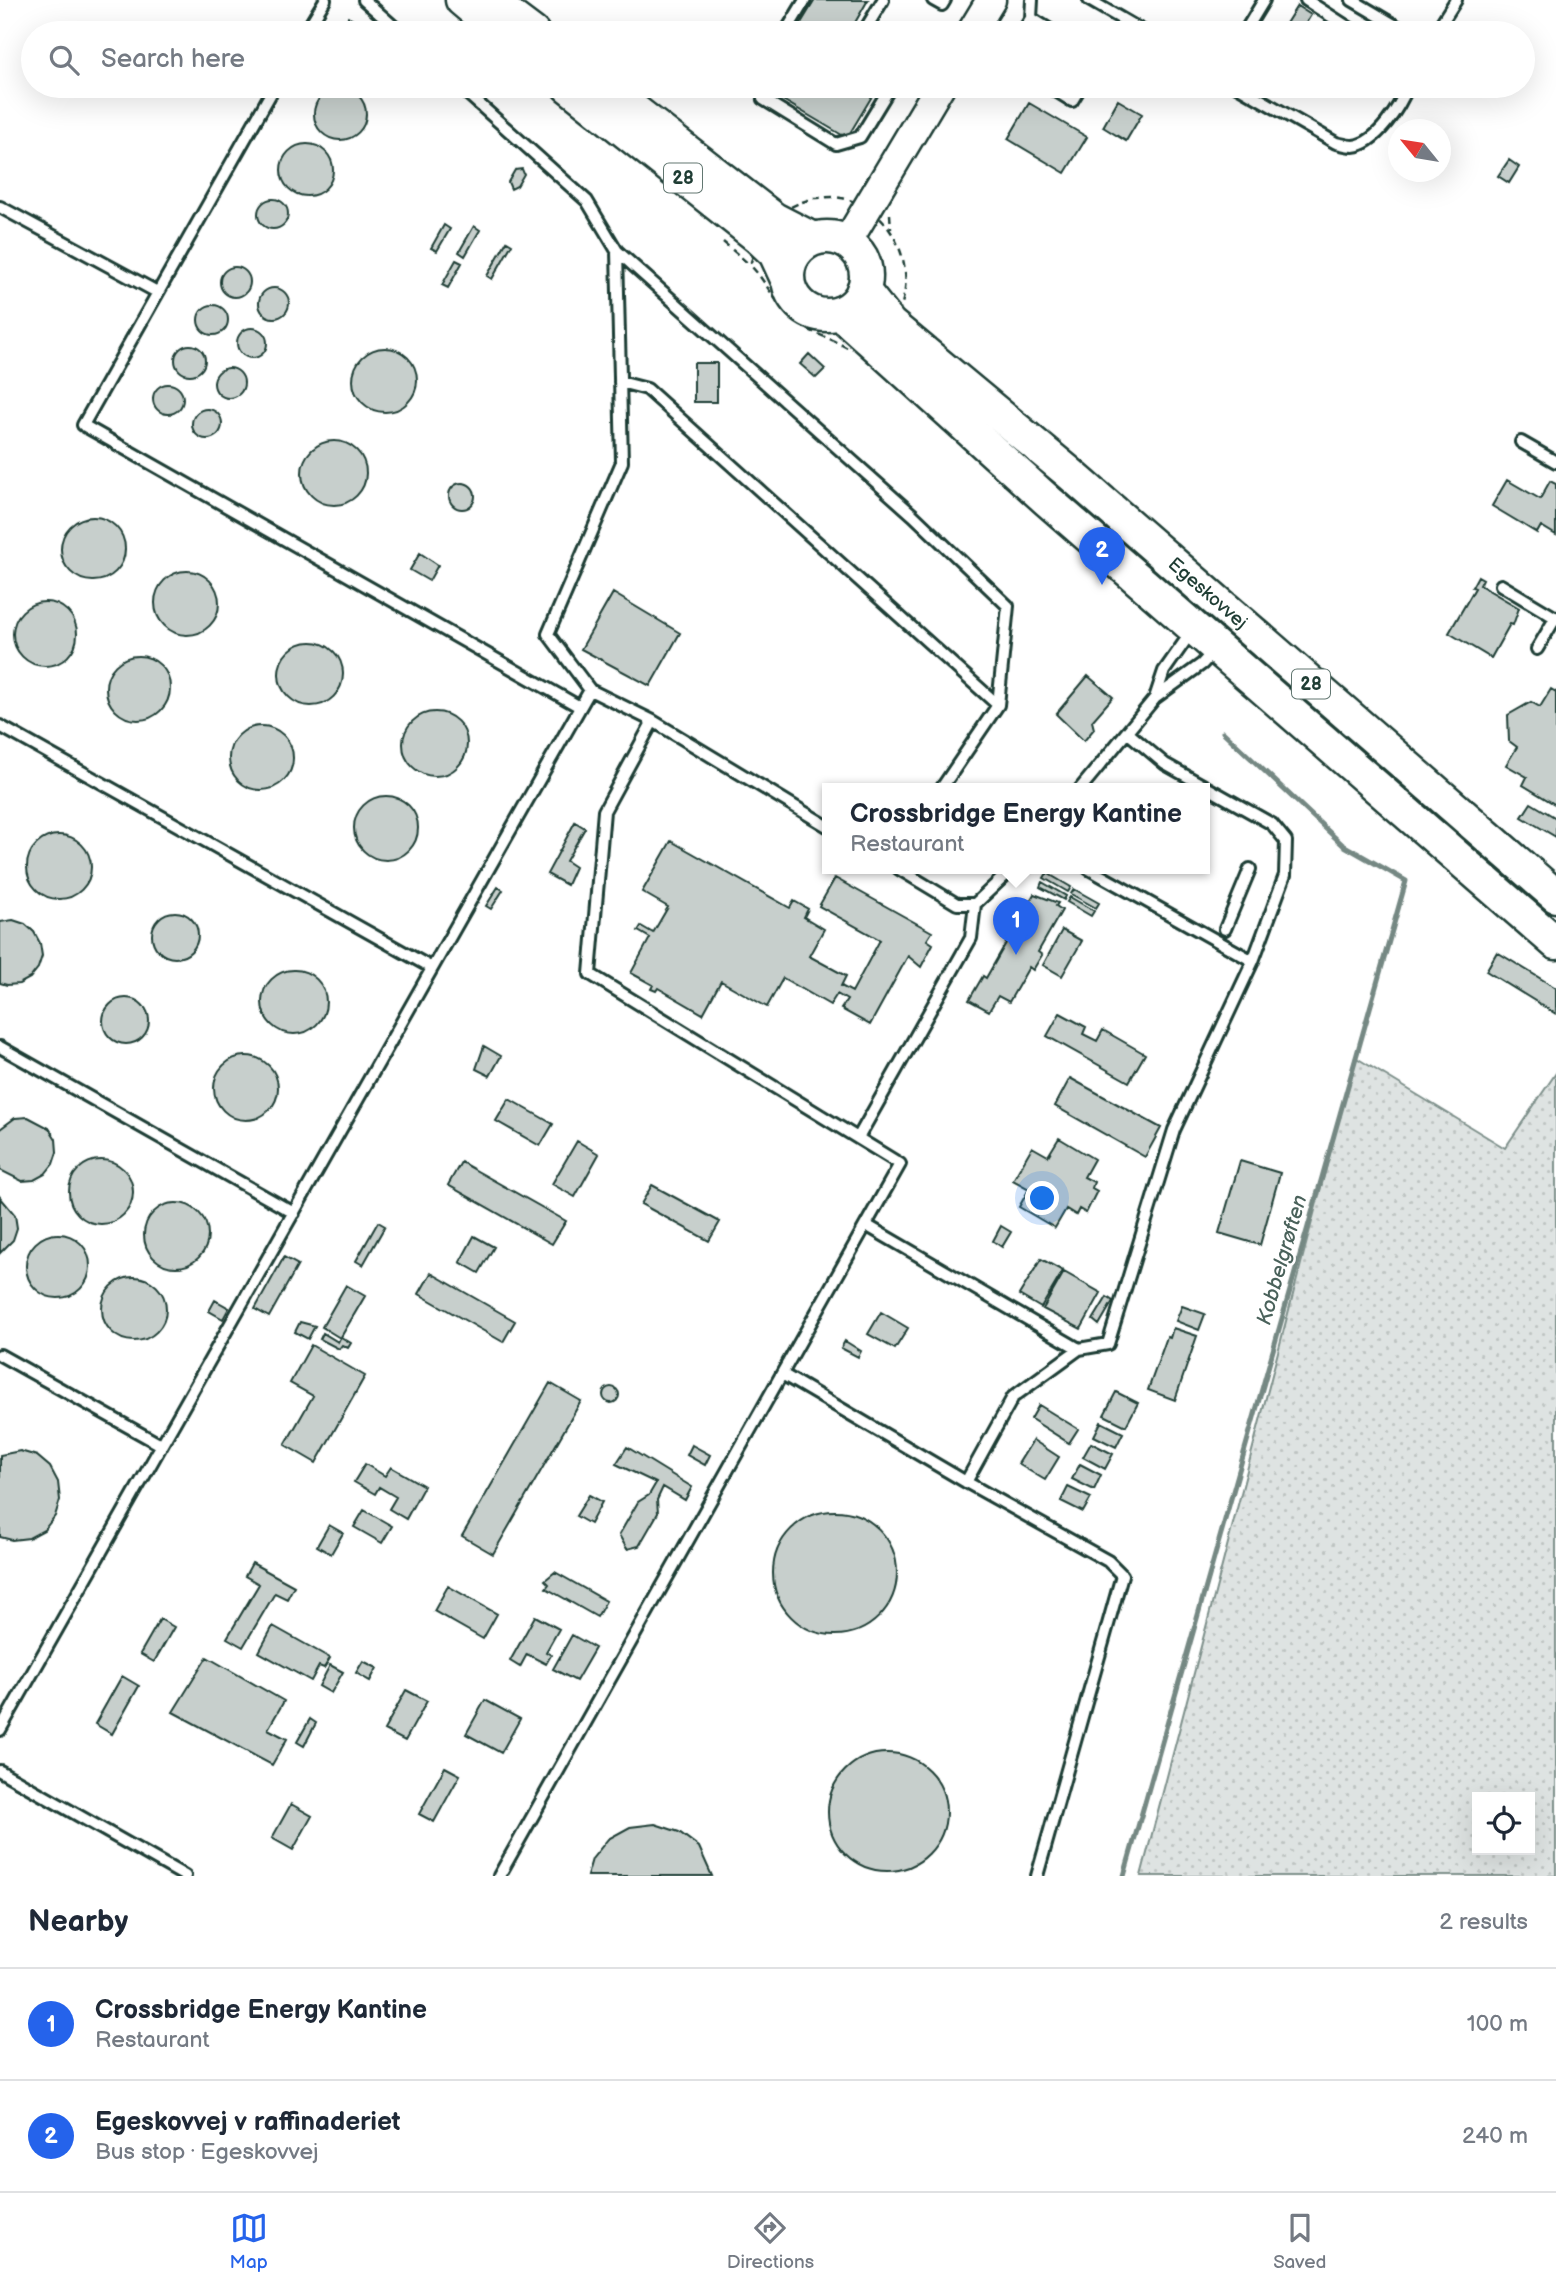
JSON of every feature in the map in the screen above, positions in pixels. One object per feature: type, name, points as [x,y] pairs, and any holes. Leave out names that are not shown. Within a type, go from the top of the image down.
[{"type":"main road","points":[[462,0],[487,21]]},
{"type":"main road","points":[[489,0],[517,21]]},
{"type":"main road","name":"28","points":[[585,98],[766,228],[811,238],[831,236],[847,242]]},
{"type":"main road","name":"28","points":[[616,98],[766,228],[792,295],[804,307],[817,314],[840,313]]},
{"type":"main road","points":[[788,279],[794,254],[811,238]]},
{"type":"main road","points":[[840,313],[856,302],[863,290],[866,276],[862,257],[847,242]]},
{"type":"main road","name":"Egeskovvej","points":[[863,290],[882,332],[975,436],[1556,943]]},
{"type":"main road","name":"Egeskovvej","points":[[840,313],[882,332],[1067,471],[1556,896]]},
{"type":"street","points":[[978,21],[991,0]]},
{"type":"street","points":[[847,242],[933,98]]},
{"type":"lane","points":[[312,21],[325,0]]},
{"type":"lane","points":[[364,0],[388,21]]},
{"type":"lane","points":[[792,21],[804,0]]},
{"type":"lane","points":[[870,21],[883,0]]},
{"type":"lane","points":[[933,0],[942,5],[945,0]]},
{"type":"lane","points":[[1029,21],[1032,0]]},
{"type":"lane","points":[[1089,0],[1125,21]]},
{"type":"lane","points":[[1251,21],[1264,0]]},
{"type":"lane","points":[[1306,0],[1338,21]]},
{"type":"lane","points":[[1352,0],[1388,21]]},
{"type":"lane","points":[[1443,21],[1456,0]]},
{"type":"lane","points":[[1031,18],[1036,21]]},
{"type":"lane","points":[[268,98],[83,425],[580,707]]},
{"type":"lane","points":[[472,98],[587,201],[617,251],[913,515],[1008,606],[998,705],[945,783]]},
{"type":"lane","points":[[764,98],[836,144],[860,137],[884,98]]},
{"type":"lane","points":[[1258,98],[1336,143],[1353,146],[1366,141],[1377,132],[1403,98]]},
{"type":"lane","points":[[0,207],[157,292]]},
{"type":"lane","points":[[617,251],[622,462],[548,634],[590,690],[653,721],[822,823]]},
{"type":"lane","points":[[620,382],[647,389],[998,705]]},
{"type":"lane","points":[[1521,442],[1556,462]]},
{"type":"lane","points":[[1501,585],[1556,618],[1537,649]]},
{"type":"lane","name":"Egeskovvej","points":[[1154,698],[1164,671],[1205,638]]},
{"type":"lane","name":"Egeskovvej","points":[[1085,783],[1154,698],[1202,664],[1205,638]]},
{"type":"lane","points":[[0,1730],[590,690]]},
{"type":"lane","points":[[499,1876],[900,1164],[590,974],[604,811],[653,721]]},
{"type":"lane","points":[[0,726],[432,968]]},
{"type":"lane","points":[[1127,732],[1165,764],[1199,783]]},
{"type":"lane","points":[[966,1482],[1013,1397],[1079,1349],[1108,1344],[1174,1130],[1253,961],[1285,875],[1286,841],[1272,824],[1210,789]]},
{"type":"lane","points":[[1225,929],[1250,869]]},
{"type":"lane","points":[[907,874],[957,904],[975,904]]},
{"type":"lane","points":[[858,1138],[971,938],[975,904],[1007,874]]},
{"type":"lane","points":[[1098,874],[1253,961]]},
{"type":"lane","points":[[0,1047],[294,1213]]},
{"type":"lane","points":[[866,1225],[1079,1349]]},
{"type":"lane","points":[[0,1355],[161,1445]]},
{"type":"lane","points":[[782,1374],[966,1482],[1108,1561],[1122,1575],[1037,1876]]},
{"type":"lane","points":[[0,1771],[185,1876]]},
{"type":"path","points":[[814,198],[841,198],[867,209],[891,229],[901,250],[906,274],[902,304],[882,332],[849,349],[832,338],[797,324],[781,309],[764,279],[750,265],[766,228],[790,205],[814,198]]},
{"type":"shaded area","points":[[1355,1057],[1505,1148],[1556,1073],[1556,1876],[1141,1876]]},
{"type":"building","points":[[815,0],[868,0],[856,21],[802,21]]},
{"type":"building","points":[[1297,6],[1311,15],[1307,21],[1288,21]]},
{"type":"building","points":[[320,98],[360,98],[364,104],[364,124],[350,138],[330,138],[316,124],[314,114]]},
{"type":"building","points":[[779,98],[871,98],[847,138]]},
{"type":"building","points":[[1118,100],[1142,114],[1126,141],[1103,127]]},
{"type":"building","points":[[1029,103],[1087,137],[1065,173],[1008,139]]},
{"type":"building","points":[[307,144],[317,146],[325,152],[331,160],[331,180],[325,188],[317,194],[307,196],[297,194],[289,188],[283,180],[281,170],[283,160],[289,152],[297,146]]},
{"type":"building","points":[[1509,160],[1519,167],[1509,183],[1498,176]]},
{"type":"building","points":[[522,169],[524,174],[517,186],[511,189],[508,182],[515,170]]},
{"type":"building","points":[[273,199],[284,203],[288,214],[284,225],[273,229],[262,225],[258,214],[262,203]]},
{"type":"building","points":[[444,225],[450,229],[437,251],[431,248]]},
{"type":"building","points":[[474,226],[480,230],[465,256],[459,252]]},
{"type":"building","points":[[507,241],[512,244],[492,279],[487,276]]},
{"type":"building","points":[[456,260],[462,263],[448,288],[442,285]]},
{"type":"building","points":[[235,267],[246,271],[250,282],[246,293],[235,297],[224,293],[220,282],[224,271]]},
{"type":"building","points":[[274,288],[285,292],[289,303],[285,314],[274,318],[263,314],[259,303],[263,292]]},
{"type":"building","points":[[213,305],[224,309],[228,320],[224,331],[213,335],[202,331],[198,320],[202,309]]},
{"type":"building","points":[[252,328],[263,332],[267,343],[263,354],[252,358],[241,354],[237,343],[241,332]]},
{"type":"building","points":[[190,345],[201,349],[205,360],[201,371],[190,375],[179,371],[175,360],[179,349]]},
{"type":"building","points":[[379,348],[391,348],[408,357],[415,368],[415,392],[408,403],[391,412],[379,412],[367,407],[358,398],[353,386],[353,374],[358,362],[367,353]]},
{"type":"building","points":[[809,354],[825,369],[816,378],[800,364]]},
{"type":"building","points":[[694,363],[717,363],[717,402],[694,402]]},
{"type":"building","points":[[229,368],[240,372],[244,383],[240,394],[229,398],[218,394],[214,383],[218,372]]},
{"type":"building","points":[[168,384],[179,388],[183,399],[179,410],[168,414],[157,410],[153,399],[157,388]]},
{"type":"building","points":[[207,409],[218,413],[222,424],[218,435],[207,439],[196,435],[192,424],[196,413]]},
{"type":"building","points":[[328,441],[340,441],[357,450],[364,461],[364,485],[357,496],[340,505],[328,505],[316,500],[307,491],[302,479],[302,467],[307,455],[316,446]]},
{"type":"building","points":[[1507,480],[1540,499],[1550,481],[1556,484],[1556,535],[1541,526],[1537,533],[1492,506]]},
{"type":"building","points":[[462,483],[471,487],[475,496],[471,505],[462,509],[453,505],[449,496],[453,487]]},
{"type":"building","points":[[93,517],[105,519],[116,526],[123,537],[123,561],[116,572],[105,579],[93,581],[81,579],[70,572],[63,561],[61,549],[63,537],[70,526],[81,519]]},
{"type":"building","points":[[420,553],[438,565],[429,581],[410,570]]},
{"type":"building","points":[[181,571],[193,571],[210,580],[217,591],[217,615],[210,626],[193,635],[181,635],[169,630],[160,621],[155,609],[155,597],[160,585],[169,576]]},
{"type":"building","points":[[1478,576],[1483,579],[1480,585],[1519,608],[1513,625],[1510,624],[1491,658],[1449,633],[1475,588],[1472,587]]},
{"type":"building","points":[[613,593],[680,633],[650,686],[581,649]]},
{"type":"building","points":[[45,602],[57,604],[68,611],[75,622],[75,646],[68,657],[57,664],[45,666],[33,664],[22,657],[15,646],[13,634],[15,622],[22,611],[33,604]]},
{"type":"building","points":[[311,642],[323,644],[334,651],[341,662],[341,686],[334,697],[323,704],[311,706],[299,704],[288,697],[281,686],[279,674],[281,662],[288,651],[299,644]]},
{"type":"building","points":[[138,656],[150,658],[161,665],[168,676],[168,700],[161,711],[150,718],[138,720],[126,718],[115,711],[108,700],[106,688],[108,676],[115,665],[126,658]]},
{"type":"building","points":[[1088,676],[1113,697],[1092,721],[1094,729],[1084,741],[1056,714]]},
{"type":"building","points":[[1551,689],[1556,692],[1556,805],[1523,785],[1527,777],[1506,765],[1517,747],[1509,741],[1508,715],[1531,702],[1540,707]]},
{"type":"building","points":[[429,712],[441,712],[458,721],[465,732],[465,756],[458,767],[441,776],[429,776],[417,771],[408,762],[403,750],[403,738],[408,726],[417,717]]},
{"type":"building","points":[[255,726],[267,726],[284,735],[291,746],[291,770],[284,781],[267,790],[255,790],[243,785],[234,776],[229,764],[229,752],[234,740],[243,731]]},
{"type":"building","points":[[380,796],[392,796],[409,805],[416,816],[416,840],[409,851],[392,860],[380,860],[368,855],[359,846],[354,834],[354,822],[359,810],[368,801]]},
{"type":"building","points":[[1531,803],[1556,818],[1556,837],[1522,817]]},
{"type":"building","points":[[575,822],[585,828],[566,861],[575,867],[567,885],[547,874]]},
{"type":"building","points":[[53,835],[65,835],[82,844],[89,855],[89,879],[82,890],[65,899],[53,899],[41,894],[32,885],[27,873],[27,861],[32,849],[41,840]]},
{"type":"building","points":[[671,841],[790,908],[794,901],[808,909],[804,917],[824,929],[809,956],[846,976],[841,986],[852,992],[880,940],[819,906],[835,878],[932,932],[927,940],[933,944],[921,967],[908,956],[870,1025],[841,1009],[847,1000],[837,994],[830,1005],[783,978],[767,1007],[721,981],[703,1014],[658,988],[656,991],[651,989],[653,985],[631,973],[650,938],[638,931],[641,926],[653,933],[668,907],[642,892]]},
{"type":"building","points":[[1049,874],[1071,887],[1068,892],[1044,878]]},
{"type":"building","points":[[1042,882],[1066,896],[1064,900],[1040,887]]},
{"type":"building","points":[[498,887],[503,890],[491,909],[486,906]]},
{"type":"building","points":[[1074,889],[1099,903],[1096,908],[1071,894]]},
{"type":"building","points":[[1034,894],[1058,903],[1056,906],[1062,910],[1038,952],[1042,955],[1033,970],[1029,967],[1009,1002],[998,996],[989,1011],[969,1000],[983,976],[986,978]]},
{"type":"building","points":[[1070,897],[1094,911],[1091,916],[1067,902]]},
{"type":"building","points":[[175,912],[191,919],[198,935],[191,951],[175,958],[159,951],[152,935],[159,919]]},
{"type":"building","points":[[13,920],[25,924],[34,932],[40,943],[42,956],[38,968],[30,978],[19,984],[7,985],[0,983],[0,922]]},
{"type":"building","points":[[1062,930],[1082,941],[1062,976],[1043,965]]},
{"type":"building","points":[[1497,952],[1556,988],[1556,1014],[1486,971]]},
{"type":"building","points":[[288,970],[300,970],[317,979],[324,990],[324,1014],[317,1025],[300,1034],[288,1034],[276,1029],[267,1020],[262,1008],[262,996],[267,984],[276,975]]},
{"type":"building","points":[[126,998],[142,1005],[149,1021],[142,1037],[126,1044],[110,1037],[103,1021],[110,1005]]},
{"type":"building","points":[[1060,1013],[1086,1027],[1083,1034],[1097,1041],[1103,1030],[1145,1054],[1129,1082],[1047,1036]]},
{"type":"building","points":[[484,1046],[501,1056],[490,1076],[476,1069]]},
{"type":"building","points":[[246,1056],[258,1058],[269,1065],[276,1076],[276,1100],[269,1111],[258,1118],[246,1120],[234,1118],[223,1111],[216,1100],[214,1088],[216,1076],[223,1065],[234,1058]]},
{"type":"building","points":[[1070,1078],[1161,1128],[1145,1157],[1055,1106]]},
{"type":"building","points":[[509,1099],[553,1124],[540,1146],[496,1121]]},
{"type":"building","points":[[28,1117],[49,1128],[56,1139],[57,1152],[53,1164],[45,1174],[34,1180],[22,1181],[0,1170],[0,1129],[15,1118]]},
{"type":"building","points":[[1059,1138],[1094,1159],[1084,1177],[1094,1182],[1092,1188],[1097,1191],[1086,1213],[1079,1209],[1076,1215],[1066,1209],[1055,1228],[1019,1207],[1029,1189],[1013,1180],[1032,1147],[1048,1156]]},
{"type":"building","points":[[577,1141],[599,1154],[575,1197],[552,1184]]},
{"type":"building","points":[[101,1160],[113,1162],[124,1169],[131,1180],[131,1204],[124,1215],[113,1222],[101,1224],[89,1222],[78,1215],[71,1204],[69,1192],[71,1180],[78,1169],[89,1162]]},
{"type":"building","points":[[1240,1161],[1280,1173],[1260,1245],[1219,1233]]},
{"type":"building","points":[[461,1162],[566,1221],[552,1244],[448,1185]]},
{"type":"building","points":[[652,1185],[720,1222],[709,1241],[641,1204]]},
{"type":"building","points":[[0,1197],[15,1215],[17,1228],[13,1240],[0,1253]]},
{"type":"building","points":[[176,1203],[188,1205],[199,1212],[206,1223],[206,1247],[199,1258],[188,1265],[176,1267],[164,1265],[153,1258],[146,1247],[144,1235],[146,1223],[153,1212],[164,1205]]},
{"type":"building","points":[[378,1222],[385,1226],[363,1265],[356,1261]]},
{"type":"building","points":[[1001,1226],[1011,1232],[1002,1247],[993,1241]]},
{"type":"building","points":[[52,1234],[64,1234],[81,1243],[88,1254],[88,1278],[81,1289],[64,1298],[52,1298],[40,1293],[31,1284],[26,1272],[26,1260],[31,1248],[40,1239]]},
{"type":"building","points":[[474,1236],[494,1247],[479,1273],[460,1262]]},
{"type":"building","points":[[284,1257],[298,1265],[269,1317],[255,1309]]},
{"type":"building","points":[[1041,1259],[1063,1271],[1041,1308],[1019,1295]]},
{"type":"building","points":[[1064,1272],[1101,1293],[1081,1329],[1043,1309]]},
{"type":"building","points":[[431,1273],[515,1321],[503,1342],[419,1294]]},
{"type":"building","points":[[134,1277],[146,1279],[157,1286],[164,1297],[164,1321],[157,1332],[146,1339],[134,1341],[122,1339],[111,1332],[104,1321],[102,1309],[104,1297],[111,1286],[122,1279]]},
{"type":"building","points":[[346,1285],[365,1296],[341,1337],[351,1343],[348,1348],[342,1345],[339,1349],[320,1339],[323,1333],[338,1342],[340,1338],[322,1327]]},
{"type":"building","points":[[1107,1297],[1113,1301],[1099,1325],[1093,1320]]},
{"type":"building","points":[[215,1300],[229,1308],[223,1319],[209,1311]]},
{"type":"building","points":[[1182,1306],[1205,1314],[1199,1330],[1176,1321]]},
{"type":"building","points":[[881,1312],[908,1328],[895,1349],[868,1334]]},
{"type":"building","points":[[300,1322],[315,1326],[308,1339],[295,1332]]},
{"type":"building","points":[[1173,1328],[1197,1336],[1175,1400],[1148,1390],[1167,1337],[1170,1338]]},
{"type":"building","points":[[845,1341],[861,1351],[858,1357],[841,1348]]},
{"type":"building","points":[[311,1345],[365,1376],[316,1463],[285,1445],[313,1396],[290,1383]]},
{"type":"building","points":[[550,1383],[581,1401],[493,1554],[462,1536]]},
{"type":"building","points":[[611,1387],[619,1395],[611,1403],[603,1395]]},
{"type":"building","points":[[1116,1392],[1138,1403],[1126,1426],[1104,1415]]},
{"type":"building","points":[[1039,1405],[1078,1429],[1069,1443],[1031,1419]]},
{"type":"building","points":[[1101,1422],[1123,1433],[1116,1447],[1094,1436]]},
{"type":"building","points":[[1033,1440],[1059,1457],[1045,1480],[1018,1464]]},
{"type":"building","points":[[1091,1443],[1113,1454],[1105,1469],[1083,1457]]},
{"type":"building","points":[[692,1445],[710,1455],[705,1465],[687,1455]]},
{"type":"building","points":[[627,1447],[692,1487],[685,1500],[663,1487],[657,1500],[658,1513],[639,1546],[627,1549],[619,1535],[638,1502],[649,1495],[656,1483],[616,1464]]},
{"type":"building","points":[[20,1451],[37,1456],[50,1467],[58,1482],[60,1500],[55,1516],[44,1530],[29,1538],[12,1540],[0,1537],[0,1455]]},
{"type":"building","points":[[365,1464],[385,1476],[391,1467],[424,1486],[406,1519],[389,1509],[396,1497],[379,1487],[375,1494],[354,1482]]},
{"type":"building","points":[[1080,1464],[1101,1475],[1094,1490],[1072,1479]]},
{"type":"building","points":[[1068,1487],[1091,1498],[1083,1512],[1061,1501]]},
{"type":"building","points":[[589,1495],[602,1502],[590,1524],[576,1516]]},
{"type":"building","points":[[364,1510],[392,1526],[382,1543],[354,1527]]},
{"type":"building","points":[[835,1511],[859,1516],[879,1529],[892,1549],[897,1573],[892,1597],[879,1617],[859,1630],[835,1635],[811,1630],[791,1617],[778,1597],[773,1573],[778,1549],[791,1529],[811,1516]]},
{"type":"building","points":[[329,1525],[343,1533],[331,1554],[317,1546]]},
{"type":"building","points":[[252,1563],[294,1586],[287,1599],[275,1593],[243,1647],[227,1638],[259,1584],[245,1576]]},
{"type":"building","points":[[555,1572],[606,1601],[597,1617],[546,1588],[549,1584],[545,1580]]},
{"type":"building","points":[[448,1586],[497,1614],[483,1639],[434,1611]]},
{"type":"building","points":[[535,1616],[559,1629],[546,1652],[551,1655],[546,1664],[527,1654],[520,1667],[510,1661]]},
{"type":"building","points":[[160,1619],[174,1627],[154,1662],[140,1654]]},
{"type":"building","points":[[273,1626],[330,1658],[324,1668],[319,1666],[311,1681],[259,1652]]},
{"type":"building","points":[[572,1635],[595,1648],[576,1681],[553,1669]]},
{"type":"building","points":[[207,1657],[284,1701],[268,1729],[287,1739],[272,1765],[173,1712]]},
{"type":"building","points":[[363,1661],[377,1668],[370,1681],[356,1673]]},
{"type":"building","points":[[330,1665],[343,1672],[331,1693],[319,1686]]},
{"type":"building","points":[[122,1676],[139,1686],[112,1734],[95,1724]]},
{"type":"building","points":[[406,1690],[427,1701],[405,1741],[384,1730]]},
{"type":"building","points":[[485,1700],[520,1719],[501,1753],[466,1734]]},
{"type":"building","points":[[310,1719],[316,1723],[304,1746],[297,1742]]},
{"type":"building","points":[[887,1753],[910,1757],[929,1770],[942,1789],[946,1812],[942,1835],[929,1854],[910,1867],[887,1871],[864,1867],[845,1854],[832,1835],[828,1812],[832,1789],[845,1770],[864,1757]]},
{"type":"building","points":[[445,1767],[460,1775],[434,1822],[419,1814]]},
{"type":"building","points":[[291,1804],[312,1816],[293,1850],[272,1838]]},
{"type":"building","points":[[655,1824],[679,1832],[699,1847],[712,1876],[587,1876],[592,1859],[608,1839],[630,1827]]},
{"type":"waterway","name":"Kobbelgrøften","points":[[1124,1876],[1406,881],[1343,845],[1223,732]]},
{"type":"place","name":"Egeskovvej v raffinaderiet","points":[[1102,585]]},
{"type":"place","name":"Crossbridge Energy Kantine","points":[[1016,955]]}]
